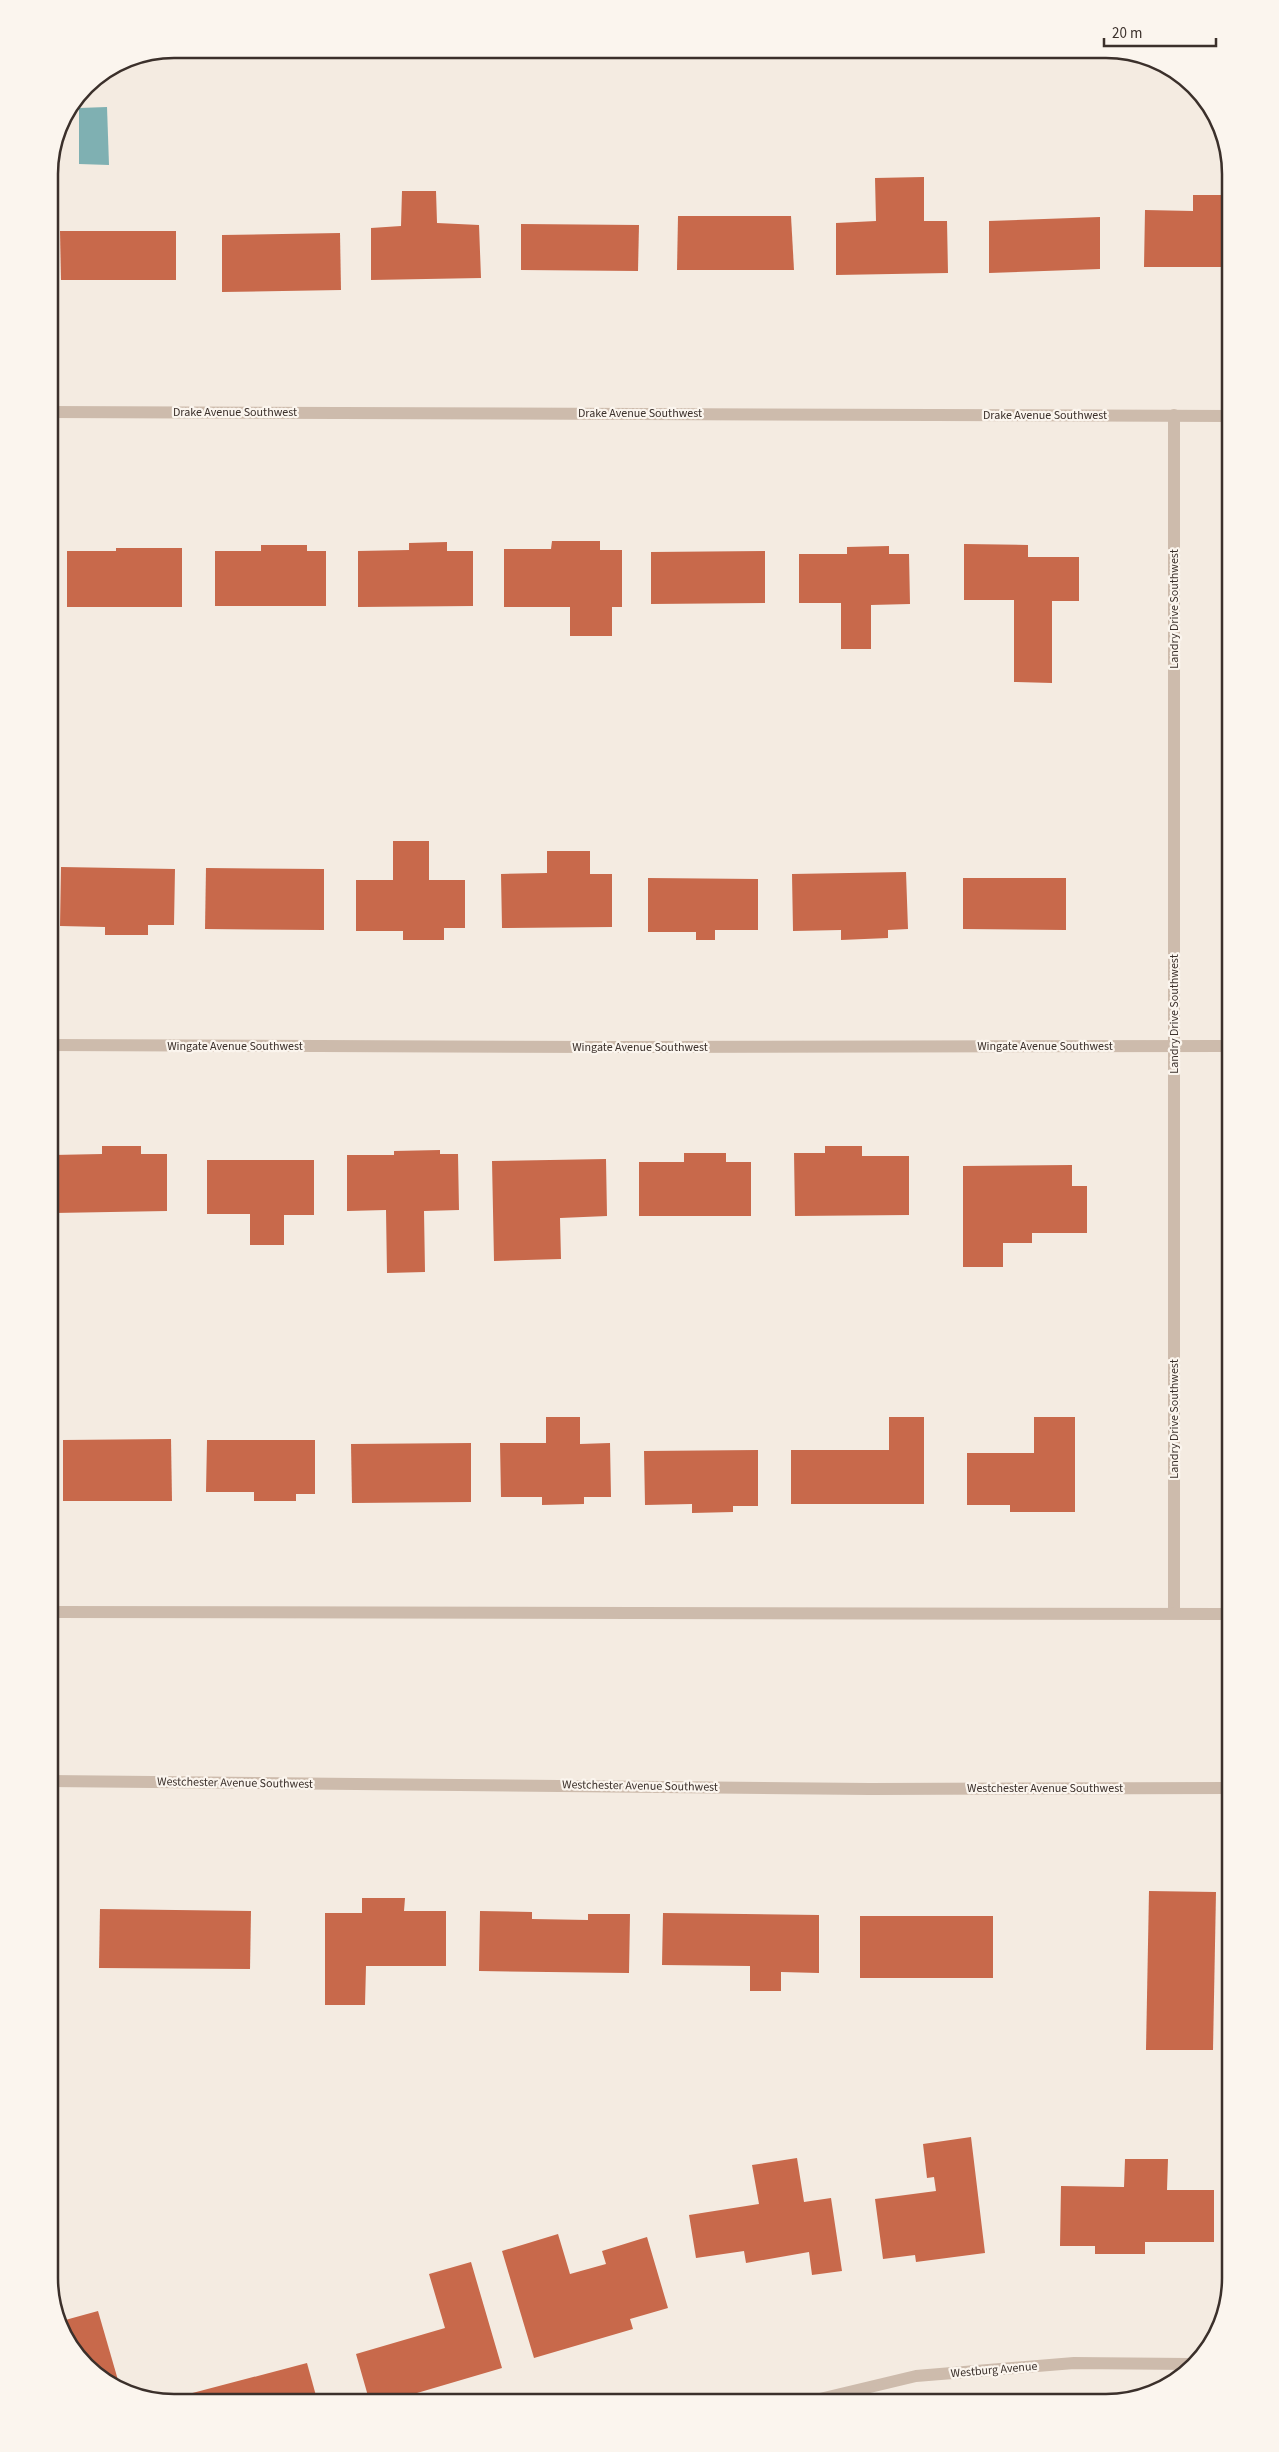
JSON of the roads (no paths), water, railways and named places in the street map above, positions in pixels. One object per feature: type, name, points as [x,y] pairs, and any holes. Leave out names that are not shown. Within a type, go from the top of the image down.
[{"type":"street","name":"Drake Avenue Southwest","points":[[58,412],[1222,416]]},
{"type":"street","name":"Landry Drive Southwest","points":[[1174,416],[1174,1613]]},
{"type":"street","name":"Wingate Avenue Southwest","points":[[58,1045],[607,1047],[1222,1046]]},
{"type":"street","points":[[58,1612],[1222,1614]]},
{"type":"street","name":"Westchester Avenue Southwest","points":[[58,1781],[860,1788],[1222,1788]]},
{"type":"street","name":"Westburg Avenue","points":[[841,2394],[916,2376],[1074,2363],[1184,2364]]},
{"type":"water","points":[[107,107],[109,165],[79,164],[79,108]]}]
